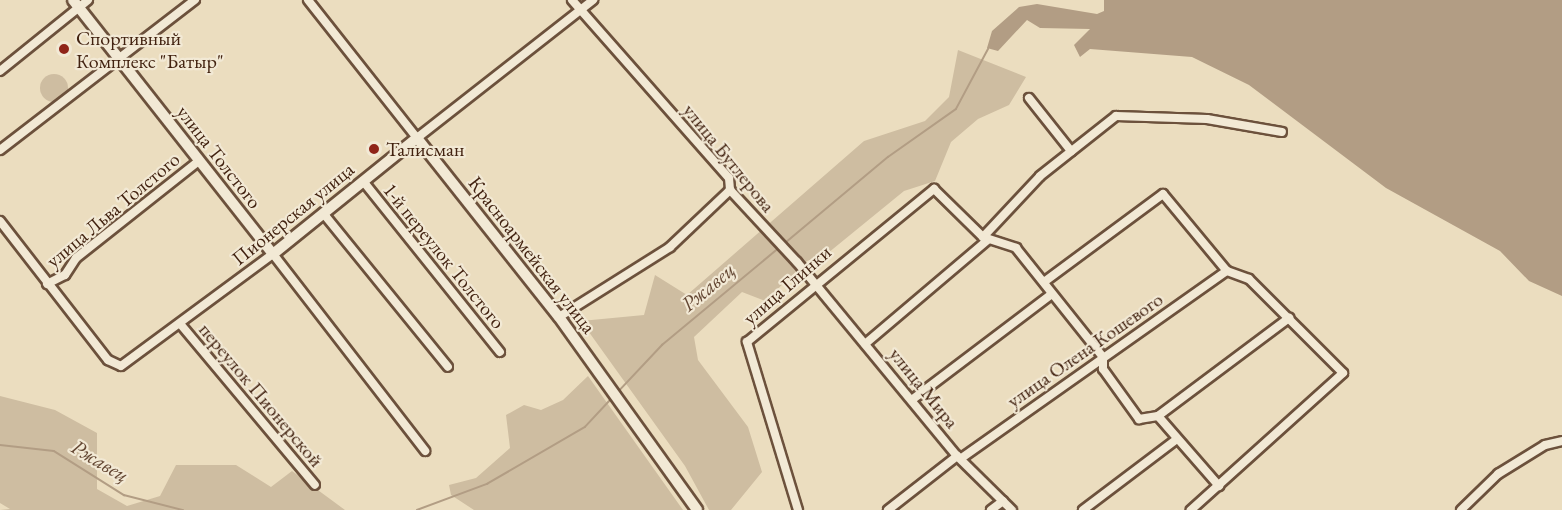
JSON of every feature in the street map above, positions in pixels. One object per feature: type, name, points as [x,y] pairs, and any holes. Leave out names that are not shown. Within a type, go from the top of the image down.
[{"type":"street","points":[[0,71],[76,4],[88,0]]},
{"type":"street","points":[[0,150],[195,0]]},
{"type":"street","name":"Красноармейская улица","points":[[308,0],[559,316],[697,510]]},
{"type":"street","name":"улица Бутлерова","points":[[572,0],[729,178],[730,190],[814,283]]},
{"type":"street","name":"Пионерская улица","points":[[47,284],[108,360],[127,366],[182,326],[593,0]]},
{"type":"street","name":"улица Толстого","points":[[76,4],[425,451]]},
{"type":"street","points":[[1029,98],[1071,151]]},
{"type":"street","points":[[865,344],[986,238],[1071,151],[1106,120],[1127,114],[1246,123],[1282,132]]},
{"type":"street","name":"улица Льва Толстого","points":[[47,284],[65,275],[76,258],[199,160]]},
{"type":"street","name":"1-й переулок Толстого","points":[[363,181],[500,352]]},
{"type":"street","name":"улица Глинки","points":[[798,510],[747,351],[752,336],[814,283],[934,189],[986,238]]},
{"type":"street","points":[[559,316],[606,282],[670,247],[730,190]]},
{"type":"street","points":[[1044,282],[1163,194],[1227,271],[1249,279],[1343,372],[1307,401],[1191,510]]},
{"type":"street","points":[[323,213],[448,367]]},
{"type":"street","points":[[0,221],[47,284]]},
{"type":"street","points":[[986,238],[1010,243],[1044,282],[1103,357],[1103,369],[1139,419],[1158,416],[1289,318]]},
{"type":"street","name":"улица Олена Кошевого","points":[[888,510],[960,457],[1227,271]]},
{"type":"street","name":"улица Мира","points":[[814,283],[960,457],[1012,510]]},
{"type":"street","points":[[913,399],[1052,294]]},
{"type":"street","name":"переулок Пионерской","points":[[182,326],[315,485]]},
{"type":"street","points":[[1158,416],[1219,486]]},
{"type":"street","points":[[1083,510],[1177,439]]},
{"type":"street","points":[[1461,510],[1507,469],[1545,445],[1562,441]]},
{"type":"street","points":[[991,510],[1003,501]]},
{"type":"shaded area","points":[[1104,0],[1562,0],[1562,296],[1529,281],[1500,251],[1386,188],[1249,85],[1192,57],[1090,49],[1080,57],[1074,45],[1090,29],[1040,28],[1027,20],[998,51],[987,48],[992,31],[1019,7],[1037,4],[1097,14],[1104,11]]},
{"type":"shaded area","points":[[958,50],[1026,77],[1009,105],[978,119],[951,142],[935,181],[904,191],[828,253],[807,261],[765,301],[742,292],[694,337],[698,360],[748,427],[762,472],[731,510],[709,510],[685,466],[581,321],[644,315],[655,275],[687,295],[864,141],[925,121],[949,97]]},
{"type":"shaded area","points":[[54,74],[64,78],[68,88],[64,98],[54,102],[44,98],[40,88],[44,78]]},
{"type":"shaded area","points":[[588,376],[683,510],[474,510],[451,495],[449,485],[476,478],[510,448],[506,415],[524,405],[541,410],[563,400]]},
{"type":"shaded area","points":[[0,396],[55,410],[97,433],[97,489],[127,506],[160,496],[176,465],[236,465],[271,487],[292,471],[345,510],[0,510],[10,509],[0,503]]},
{"type":"waterway","name":"Ржавец","points":[[785,243],[888,157],[956,109],[988,49]]},
{"type":"waterway","name":"Ржавец","points":[[617,393],[662,345],[779,248]]},
{"type":"waterway","name":"Ржавец","points":[[417,510],[487,484],[585,427],[612,398]]},
{"type":"waterway","name":"Ржавец","points":[[0,445],[54,451],[124,495],[183,510]]},
{"type":"place","name":"Спортивный Комплекс \"Батыр\"","points":[[64,49]]},
{"type":"place","name":"Талисман","points":[[374,149]]}]
